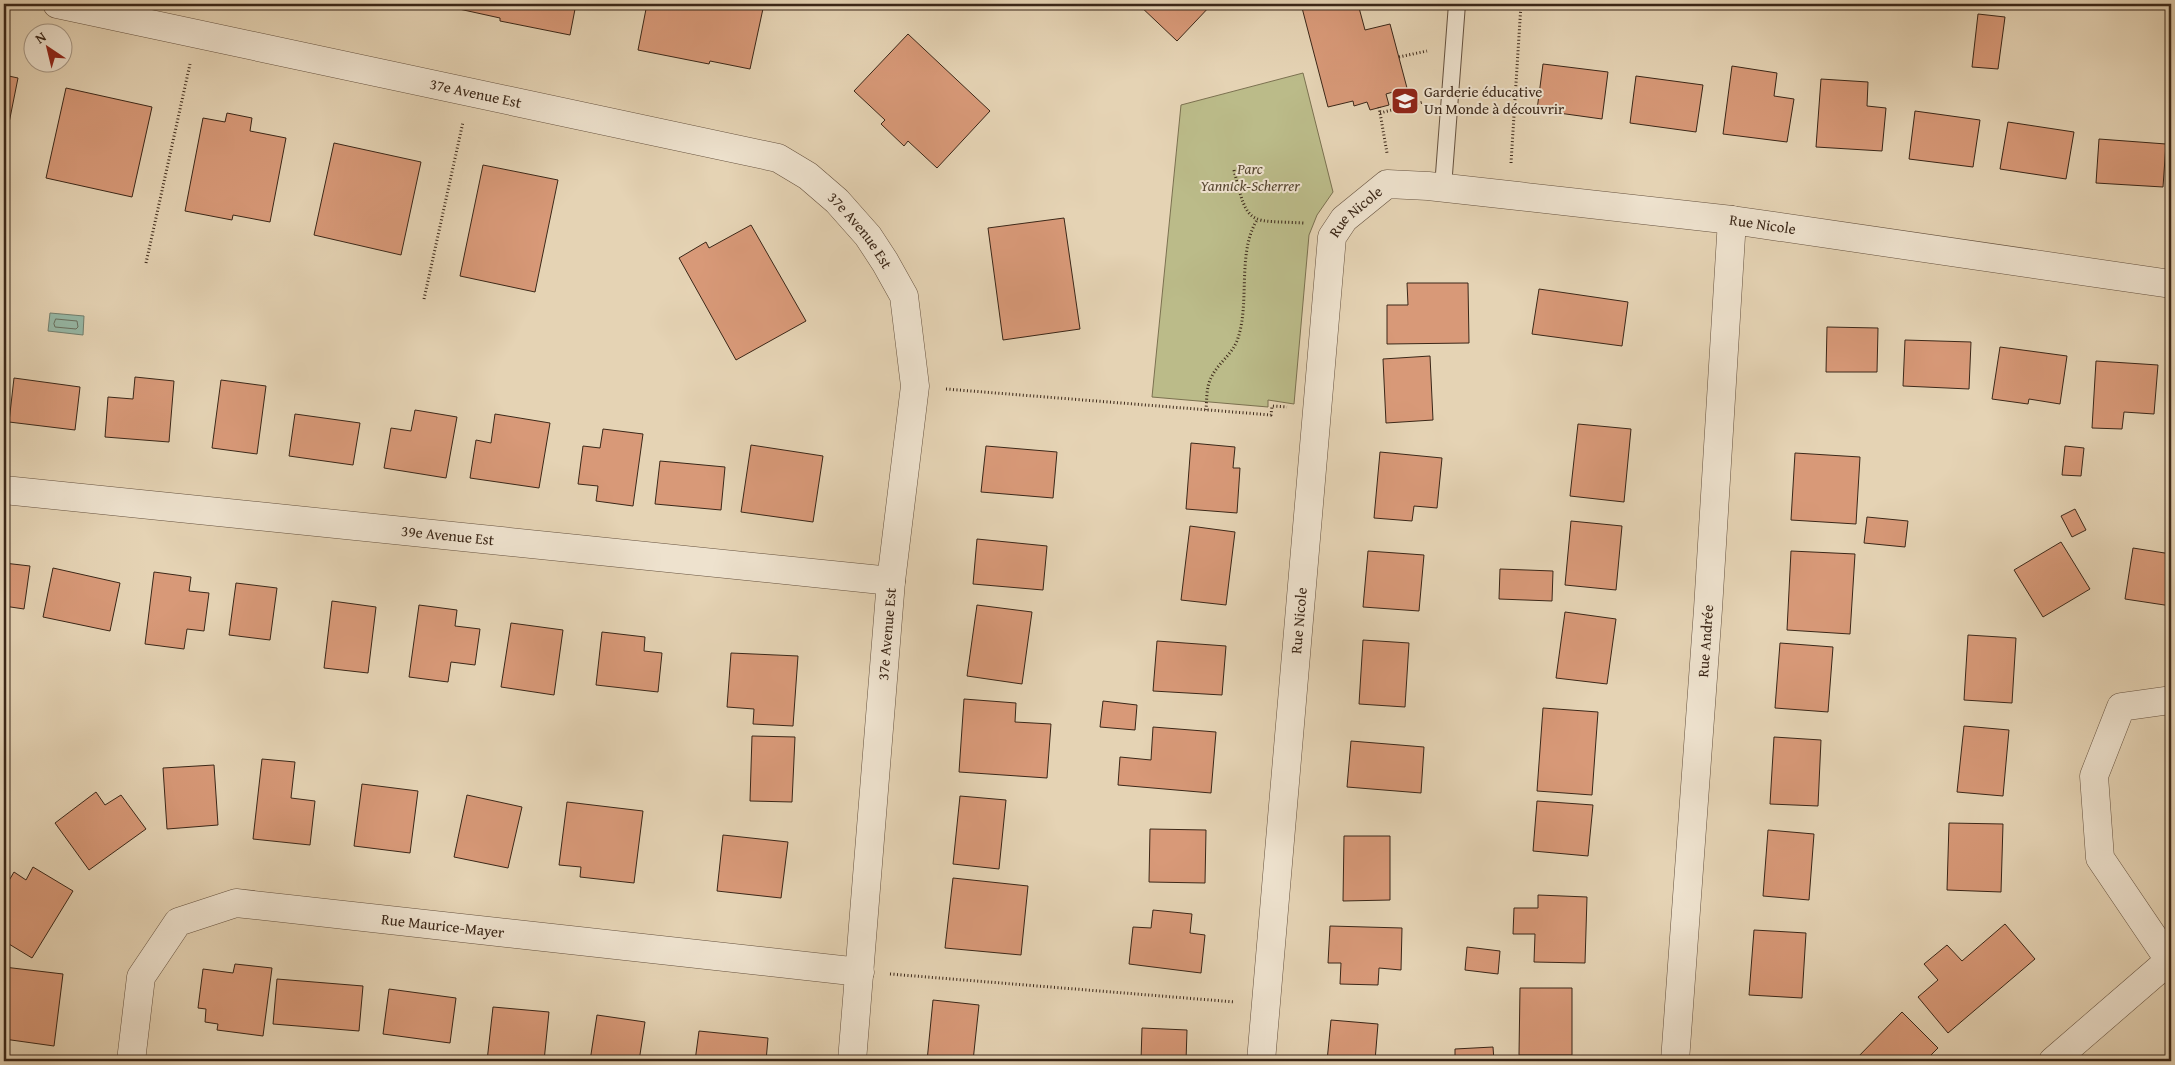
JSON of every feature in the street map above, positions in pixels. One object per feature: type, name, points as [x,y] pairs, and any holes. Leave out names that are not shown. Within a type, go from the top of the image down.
[{"type":"street","name":"37e Avenue Est","points":[[56,4],[778,158],[808,176],[837,201],[868,236],[886,262],[904,296],[915,386],[891,581],[852,1061]]},
{"type":"street","name":"Rue Nicole","points":[[1261,1061],[1332,237],[1344,219],[1387,184],[1443,187],[1732,220],[2171,284]]},
{"type":"street","name":"Rue Andrée","points":[[1674,1061],[1708,609],[1732,220]]},
{"type":"street","name":"39e Avenue Est","points":[[4,490],[891,581]]},
{"type":"street","points":[[2053,1061],[2170,960],[2100,858],[2094,776],[2121,707],[2171,700]]},
{"type":"street","name":"Rue Maurice-Mayer","points":[[131,1061],[141,977],[178,922],[236,903],[860,972]]},
{"type":"lane","points":[[1443,187],[1457,4]]},
{"type":"path","points":[[1510,172],[1521,4]]},
{"type":"path","points":[[146,263],[197,34]]},
{"type":"path","points":[[1399,57],[1428,51]]},
{"type":"path","points":[[424,299],[470,92]]},
{"type":"path","points":[[1380,113],[1424,102]]},
{"type":"path","points":[[1379,107],[1387,154]]},
{"type":"path","points":[[1234,170],[1245,208],[1257,220],[1312,224]]},
{"type":"path","points":[[1220,190],[1237,185]]},
{"type":"path","points":[[1206,410],[1209,382],[1212,375],[1229,355],[1239,336],[1249,242],[1257,220]]},
{"type":"path","points":[[940,389],[1271,415],[1272,406],[1293,408]]},
{"type":"path","points":[[860,972],[1266,1005]]},
{"type":"green space","name":"Parc Yannick-Scherrer","points":[[1303,73],[1333,192],[1317,215],[1309,235],[1294,404],[1268,400],[1268,407],[1152,397],[1181,105]]},
{"type":"water","points":[[50,313],[84,316],[83,335],[48,331]]},
{"type":"building","points":[[461,4],[576,4],[570,35],[500,21],[500,18],[459,9]]},
{"type":"building","points":[[647,4],[764,4],[750,69],[710,61],[709,64],[638,50]]},
{"type":"building","points":[[1138,4],[1212,4],[1177,41]]},
{"type":"building","points":[[1301,4],[1358,4],[1365,30],[1390,24],[1407,88],[1386,94],[1389,105],[1370,110],[1367,102],[1354,106],[1353,101],[1328,107]]},
{"type":"building","points":[[1978,14],[2005,17],[1998,69],[1972,67]]},
{"type":"building","points":[[908,34],[990,111],[937,168],[908,141],[904,146],[881,124],[885,120],[854,91]]},
{"type":"building","points":[[1543,64],[1608,72],[1602,119],[1537,110]]},
{"type":"building","points":[[1732,66],[1777,73],[1774,96],[1794,99],[1787,142],[1723,134]]},
{"type":"building","points":[[4,75],[18,78],[4,148]]},
{"type":"building","points":[[1636,76],[1703,85],[1696,132],[1630,123]]},
{"type":"building","points":[[1821,79],[1868,82],[1867,106],[1886,108],[1882,151],[1816,147]]},
{"type":"building","points":[[66,88],[152,107],[132,197],[46,178]]},
{"type":"building","points":[[1915,111],[1980,120],[1973,167],[1909,159]]},
{"type":"building","points":[[227,113],[252,118],[250,131],[286,138],[270,222],[233,215],[232,220],[185,211],[203,118],[225,122]]},
{"type":"building","points":[[2008,122],[2074,132],[2066,179],[2000,169]]},
{"type":"building","points":[[2099,139],[2166,144],[2163,187],[2096,183]]},
{"type":"building","points":[[334,143],[421,162],[401,255],[314,235]]},
{"type":"building","points":[[483,165],[558,180],[535,292],[460,276]]},
{"type":"building","points":[[1064,218],[1080,329],[1003,340],[988,228]]},
{"type":"building","points":[[751,225],[806,321],[736,360],[679,258],[706,242],[709,248]]},
{"type":"building","points":[[1407,283],[1468,283],[1469,343],[1387,344],[1387,305],[1408,305]]},
{"type":"building","points":[[1539,289],[1628,302],[1622,346],[1532,334]]},
{"type":"building","points":[[1827,327],[1878,328],[1877,372],[1826,372]]},
{"type":"building","points":[[1905,340],[1971,342],[1969,389],[1903,386]]},
{"type":"building","points":[[2000,347],[2067,356],[2060,404],[2029,399],[2028,404],[1992,399]]},
{"type":"building","points":[[1430,356],[1433,420],[1386,423],[1383,359]]},
{"type":"building","points":[[2096,361],[2158,365],[2154,414],[2124,412],[2122,429],[2092,428]]},
{"type":"building","points":[[135,377],[174,381],[169,442],[105,437],[108,397],[133,399]]},
{"type":"building","points":[[14,378],[80,387],[75,430],[9,422]]},
{"type":"building","points":[[221,380],[266,386],[257,454],[212,448]]},
{"type":"building","points":[[415,410],[457,417],[446,478],[384,468],[391,428],[411,431]]},
{"type":"building","points":[[295,414],[360,423],[353,465],[289,456]]},
{"type":"building","points":[[495,414],[550,423],[539,488],[470,478],[476,440],[491,443]]},
{"type":"building","points":[[1578,424],[1631,429],[1624,502],[1570,496]]},
{"type":"building","points":[[603,429],[643,434],[633,506],[596,501],[598,486],[578,484],[583,446],[600,448]]},
{"type":"building","points":[[1191,443],[1235,447],[1233,468],[1240,468],[1237,513],[1186,509]]},
{"type":"building","points":[[751,445],[823,456],[813,522],[741,512]]},
{"type":"building","points":[[986,446],[1057,452],[1053,498],[981,492]]},
{"type":"building","points":[[2065,446],[2084,448],[2081,476],[2062,475]]},
{"type":"building","points":[[1380,452],[1442,458],[1437,508],[1414,506],[1412,521],[1374,518]]},
{"type":"building","points":[[1795,453],[1860,457],[1856,524],[1791,520]]},
{"type":"building","points":[[660,461],[725,467],[721,510],[655,504]]},
{"type":"building","points":[[2075,509],[2086,530],[2072,537],[2061,516]]},
{"type":"building","points":[[1867,517],[1908,521],[1905,547],[1864,543]]},
{"type":"building","points":[[1571,521],[1622,526],[1616,590],[1565,585]]},
{"type":"building","points":[[1190,526],[1235,532],[1226,605],[1181,600]]},
{"type":"building","points":[[977,539],[1047,546],[1043,590],[973,584]]},
{"type":"building","points":[[2061,542],[2090,589],[2043,617],[2014,570]]},
{"type":"building","points":[[2133,548],[2171,554],[2171,606],[2125,599]]},
{"type":"building","points":[[1368,551],[1424,555],[1419,611],[1363,607]]},
{"type":"building","points":[[1791,551],[1855,554],[1850,634],[1787,630]]},
{"type":"building","points":[[4,563],[30,566],[24,609],[4,606]]},
{"type":"building","points":[[53,568],[120,583],[110,631],[43,617]]},
{"type":"building","points":[[1500,569],[1553,571],[1552,601],[1499,599]]},
{"type":"building","points":[[154,572],[191,577],[189,591],[209,593],[204,631],[187,629],[184,649],[145,644]]},
{"type":"building","points":[[236,583],[277,588],[270,640],[229,635]]},
{"type":"building","points":[[332,601],[376,607],[368,673],[324,668]]},
{"type":"building","points":[[419,605],[457,610],[455,626],[480,629],[475,665],[451,662],[448,682],[409,677]]},
{"type":"building","points":[[977,605],[1032,612],[1022,684],[967,676]]},
{"type":"building","points":[[1565,612],[1616,619],[1607,684],[1556,678]]},
{"type":"building","points":[[511,623],[563,630],[554,695],[501,687]]},
{"type":"building","points":[[602,632],[645,637],[644,651],[662,653],[658,692],[596,685]]},
{"type":"building","points":[[1968,635],[2016,638],[2012,703],[1964,700]]},
{"type":"building","points":[[1363,640],[1409,643],[1405,707],[1359,704]]},
{"type":"building","points":[[1157,641],[1226,646],[1222,695],[1153,691]]},
{"type":"building","points":[[1780,643],[1833,647],[1828,712],[1775,708]]},
{"type":"building","points":[[731,653],[798,656],[793,726],[753,724],[754,709],[727,707]]},
{"type":"building","points":[[964,699],[1016,703],[1015,722],[1051,724],[1047,778],[959,772]]},
{"type":"building","points":[[1103,701],[1137,705],[1135,730],[1100,727]]},
{"type":"building","points":[[1543,708],[1598,712],[1592,795],[1537,791]]},
{"type":"building","points":[[1964,726],[2009,730],[2003,796],[1957,792]]},
{"type":"building","points":[[1153,727],[1216,732],[1211,793],[1118,785],[1120,757],[1151,760]]},
{"type":"building","points":[[752,736],[795,737],[792,802],[750,801]]},
{"type":"building","points":[[1774,737],[1821,740],[1818,806],[1770,804]]},
{"type":"building","points":[[1351,741],[1424,747],[1421,793],[1347,787]]},
{"type":"building","points":[[262,759],[295,762],[291,798],[315,801],[310,845],[253,839]]},
{"type":"building","points":[[214,765],[218,825],[167,829],[163,768]]},
{"type":"building","points":[[362,784],[418,791],[410,853],[354,846]]},
{"type":"building","points":[[96,792],[105,805],[121,795],[146,829],[89,870],[55,823]]},
{"type":"building","points":[[467,795],[522,807],[508,868],[454,857]]},
{"type":"building","points":[[960,796],[1006,800],[999,869],[953,864]]},
{"type":"building","points":[[1537,801],[1593,805],[1588,856],[1533,851]]},
{"type":"building","points":[[567,802],[643,811],[634,883],[580,877],[581,867],[559,865]]},
{"type":"building","points":[[1949,823],[2003,824],[2001,892],[1947,890]]},
{"type":"building","points":[[1150,829],[1206,830],[1205,883],[1149,882]]},
{"type":"building","points":[[1768,830],[1814,834],[1809,900],[1763,896]]},
{"type":"building","points":[[723,835],[788,842],[781,898],[717,891]]},
{"type":"building","points":[[1344,836],[1390,836],[1390,900],[1343,901]]},
{"type":"building","points":[[33,867],[73,891],[32,958],[4,941],[4,889],[14,872],[26,880]]},
{"type":"building","points":[[953,878],[1028,886],[1021,955],[945,948]]},
{"type":"building","points":[[1538,895],[1587,897],[1585,963],[1534,962],[1535,934],[1513,934],[1514,908],[1538,908]]},
{"type":"building","points":[[1153,910],[1192,914],[1190,933],[1205,935],[1201,973],[1129,964],[1133,927],[1151,928]]},
{"type":"building","points":[[2005,924],[2035,959],[1948,1033],[1918,997],[1938,980],[1924,964],[1947,945],[1962,961]]},
{"type":"building","points":[[1330,926],[1402,928],[1401,970],[1379,968],[1378,985],[1340,984],[1341,963],[1328,963]]},
{"type":"building","points":[[1754,930],[1806,933],[1802,998],[1749,995]]},
{"type":"building","points":[[1467,947],[1500,951],[1498,974],[1465,970]]},
{"type":"building","points":[[235,964],[272,968],[263,1036],[217,1030],[218,1024],[205,1022],[206,1009],[198,1008],[203,969],[233,973]]},
{"type":"building","points":[[4,967],[63,974],[54,1046],[4,1039]]},
{"type":"building","points":[[277,979],[363,986],[359,1031],[273,1024]]},
{"type":"building","points":[[1520,988],[1572,988],[1572,1055],[1519,1055]]},
{"type":"building","points":[[389,989],[456,998],[450,1043],[383,1034]]},
{"type":"building","points":[[933,1000],[979,1005],[973,1061],[927,1061]]},
{"type":"building","points":[[493,1007],[549,1012],[544,1061],[487,1061]]},
{"type":"building","points":[[1902,1012],[1938,1048],[1925,1061],[1854,1061]]},
{"type":"building","points":[[597,1015],[645,1022],[639,1061],[590,1061]]},
{"type":"building","points":[[1331,1020],[1378,1024],[1375,1061],[1327,1061]]},
{"type":"building","points":[[1142,1028],[1187,1030],[1186,1061],[1141,1061]]},
{"type":"building","points":[[699,1031],[768,1038],[766,1061],[695,1061]]},
{"type":"building","points":[[1493,1047],[1494,1061],[1455,1061],[1455,1049]]},
{"type":"place","name":"Garderie éducative Un Monde à découvrir","points":[[1405,101]]}]
